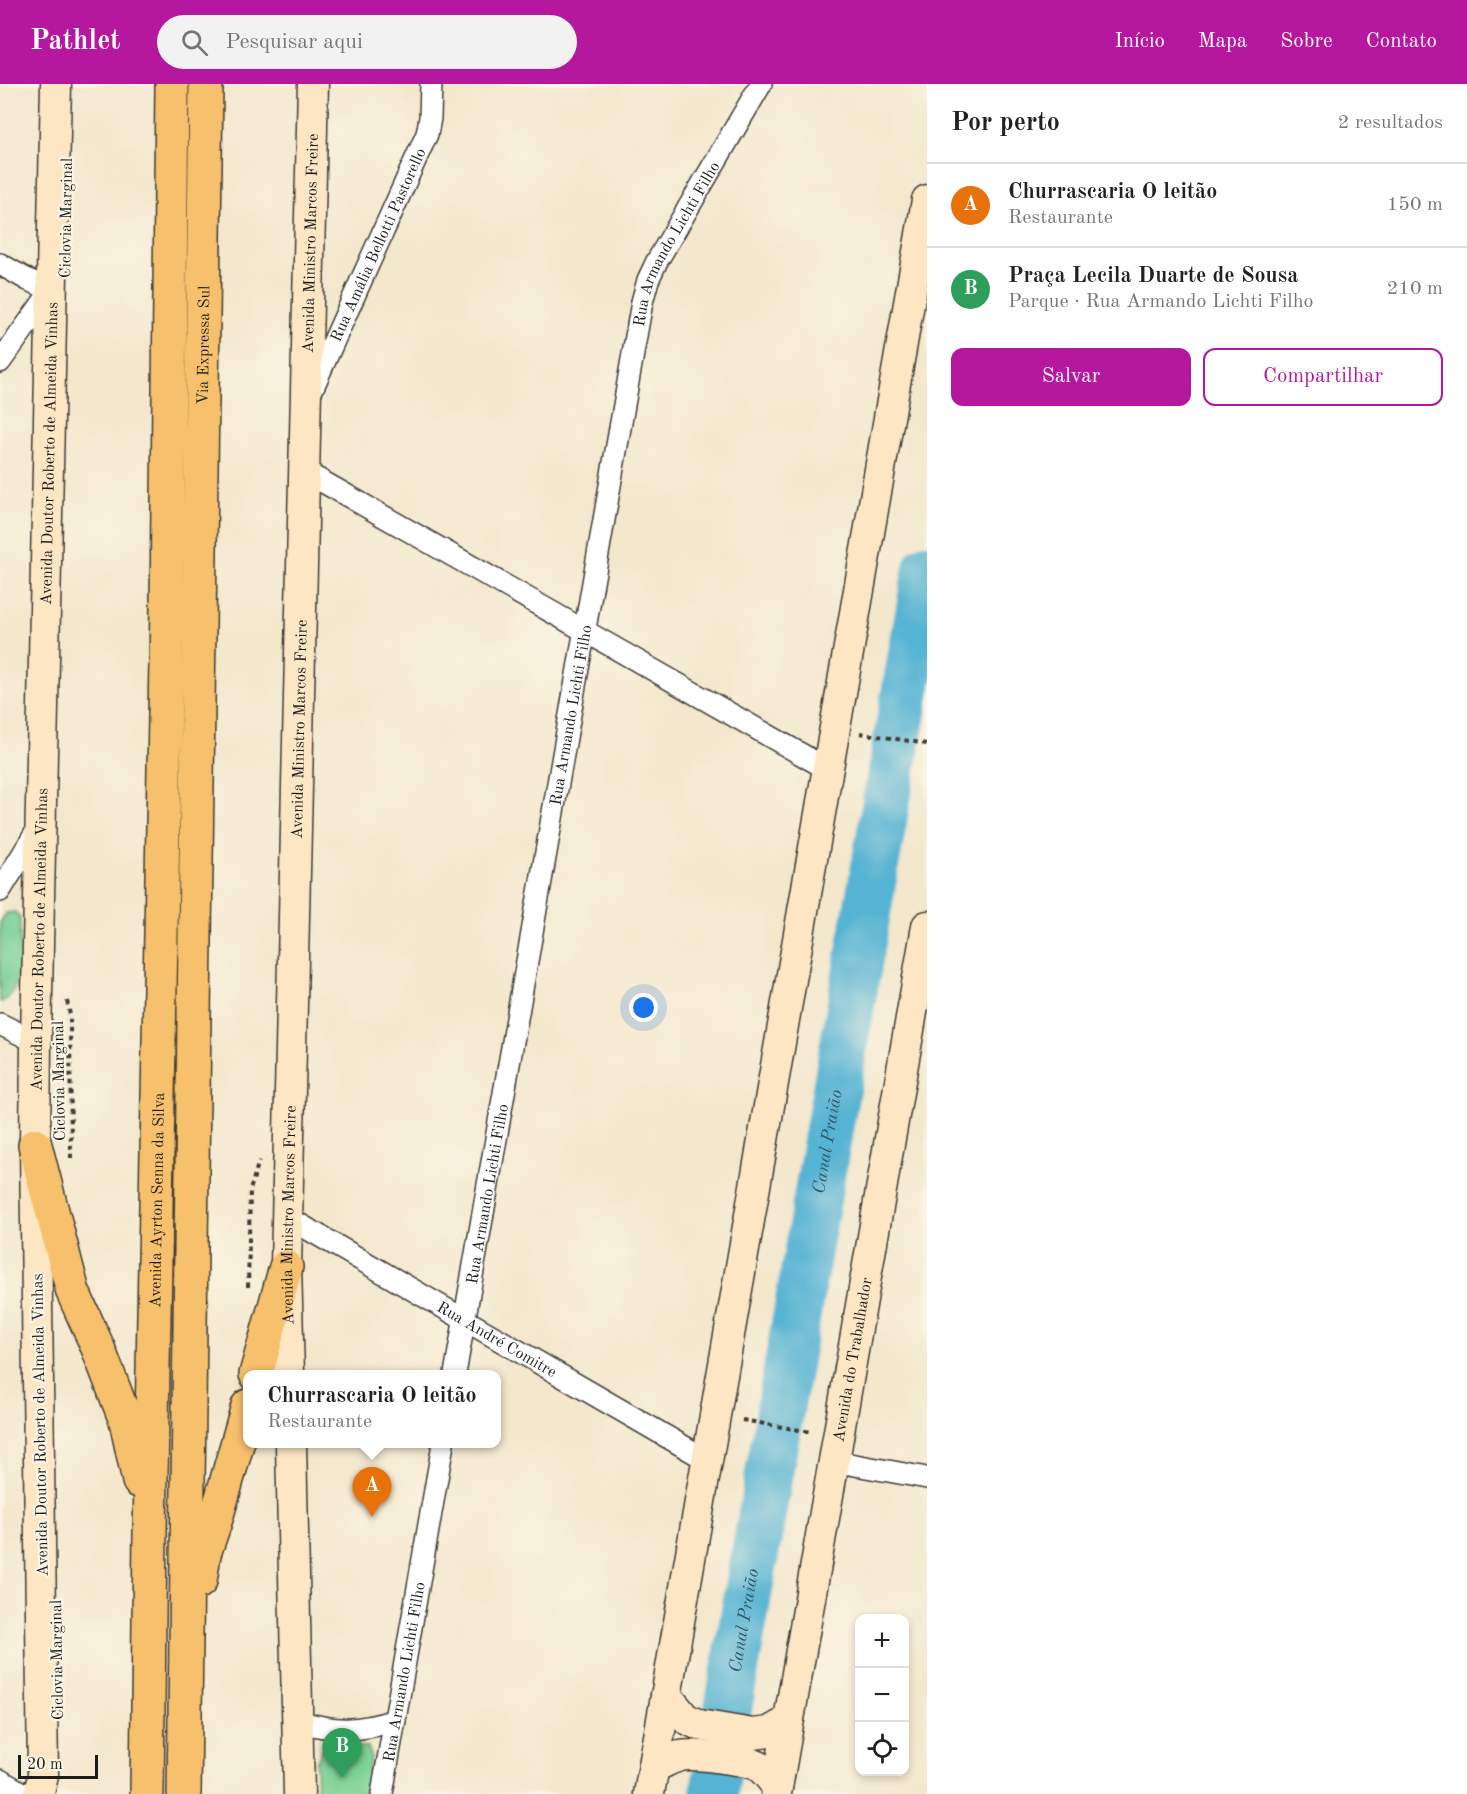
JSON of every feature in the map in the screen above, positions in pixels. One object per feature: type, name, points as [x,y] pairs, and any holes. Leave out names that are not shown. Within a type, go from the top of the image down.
[{"type":"highway","name":"Via Expressa Sul","points":[[167,607],[172,84]]},
{"type":"highway","name":"Via Expressa Sul","points":[[185,1684],[206,84]]},
{"type":"highway","name":"Avenida Ayrton Senna da Silva","points":[[147,1794],[167,607]]},
{"type":"highway","points":[[35,1145],[73,1292],[98,1348],[126,1421],[150,1533]]},
{"type":"highway","points":[[257,1370],[286,1267]]},
{"type":"highway","points":[[184,1794],[185,1684],[204,1554],[243,1424]]},
{"type":"main road","name":"Avenida Doutor Roberto de Almeida Vinhas","points":[[40,1789],[35,1145],[56,84]]},
{"type":"main road","name":"Avenida Ministro Marcos Freire","points":[[289,1370],[286,1267],[313,84]]},
{"type":"main road","points":[[651,1781],[927,200]]},
{"type":"main road","name":"Avenida do Trabalhador","points":[[777,1791],[927,926]]},
{"type":"main road","points":[[291,1448],[299,1794]]},
{"type":"main road","points":[[666,1695],[685,1718],[699,1725],[753,1734],[769,1732],[788,1721]]},
{"type":"main road","points":[[651,1781],[678,1756],[693,1754],[757,1766],[764,1771],[777,1791]]},
{"type":"street","name":"Rua Amália Bellotti Pastorello","points":[[306,402],[427,134],[431,84]]},
{"type":"street","name":"Rua Armando Lichti Filho","points":[[456,1370],[642,302],[648,280],[663,251],[761,84]]},
{"type":"street","points":[[0,264],[52,290],[0,362]]},
{"type":"street","points":[[304,471],[829,770]]},
{"type":"street","points":[[0,891],[40,826]]},
{"type":"street","points":[[0,1023],[36,1042]]},
{"type":"street","name":"Rua André Comitre","points":[[287,1217],[707,1460]]},
{"type":"street","name":"Rua Armando Lichti Filho","points":[[382,1794],[442,1448]]},
{"type":"street","points":[[833,1461],[927,1478]]},
{"type":"street","points":[[298,1721],[322,1728],[350,1731],[372,1728],[394,1720]]},
{"type":"street","points":[[0,1780],[40,1789]]},
{"type":"path","points":[[874,735],[925,744]]},
{"type":"path","name":"Ciclovia Marginal","points":[[64,992],[70,1015],[71,1164]]},
{"type":"path","points":[[753,1421],[804,1431]]},
{"type":"green space","points":[[15,912],[20,918],[17,978],[14,989],[0,1002],[0,923],[6,913]]},
{"type":"green space","points":[[324,1746],[368,1747],[371,1757],[364,1794],[317,1794],[316,1762]]},
{"type":"waterway","name":"Canal Praião","points":[[727,1715],[927,568]]},
{"type":"waterway","name":"Canal Praião","points":[[714,1794],[717,1774]]},
{"type":"place","name":"Churrascaria O leitão","points":[[372,1517]]},
{"type":"place","name":"Praça Lecila Duarte de Sousa","points":[[342,1778]]}]
